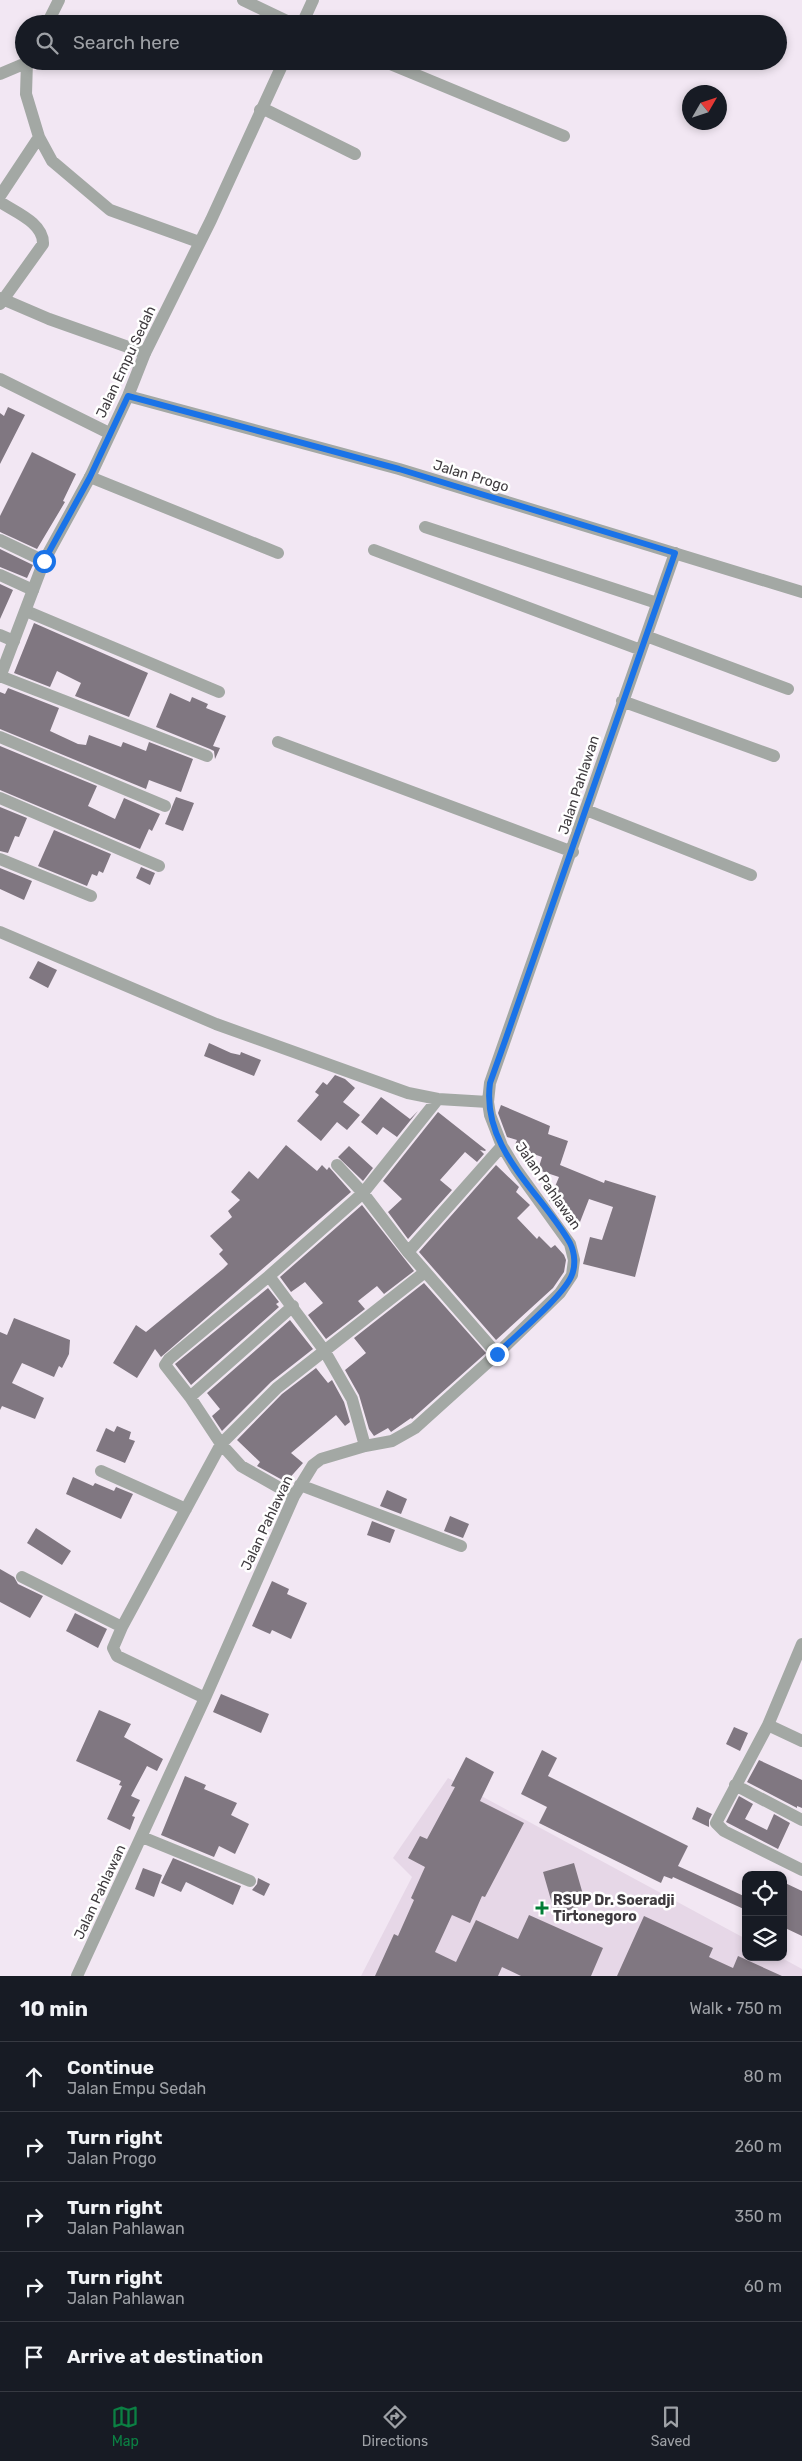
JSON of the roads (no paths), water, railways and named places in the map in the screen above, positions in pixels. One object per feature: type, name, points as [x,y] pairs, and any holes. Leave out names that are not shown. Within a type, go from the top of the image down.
[{"type":"street","points":[[51,15],[58,0]]},
{"type":"street","points":[[243,0],[274,15]]},
{"type":"street","points":[[306,15],[314,0]]},
{"type":"street","points":[[0,74],[15,67]]},
{"type":"street","points":[[27,70],[26,94],[39,137],[52,161],[110,210],[199,242]]},
{"type":"street","name":"Jalan Empu Sedah","points":[[0,677],[44,561],[90,477],[128,396],[145,353],[211,220],[280,70]]},
{"type":"street","points":[[405,70],[564,136]]},
{"type":"street","points":[[260,110],[268,111],[355,154]]},
{"type":"street","points":[[0,196],[39,137]]},
{"type":"street","points":[[0,202],[38,228],[43,236],[43,244],[1,301],[145,353]]},
{"type":"street","points":[[0,379],[109,433]]},
{"type":"street","name":"Jalan Progo","points":[[128,396],[399,469],[802,592]]},
{"type":"street","points":[[90,477],[278,553]]},
{"type":"street","points":[[425,527],[657,603]]},
{"type":"street","points":[[0,540],[44,561]]},
{"type":"street","points":[[374,550],[641,650]]},
{"type":"street","name":"Jalan Pahlawan","points":[[77,1976],[142,1837],[297,1491],[313,1465],[321,1459],[365,1446],[392,1441],[415,1428],[497,1354],[564,1288],[572,1275],[574,1260],[570,1244],[516,1170],[502,1146],[488,1102],[490,1083],[573,852],[622,701],[675,553]]},
{"type":"street","points":[[0,575],[33,590]]},
{"type":"street","points":[[26,611],[219,692]]},
{"type":"street","points":[[0,635],[14,641]]},
{"type":"street","points":[[646,636],[788,689]]},
{"type":"street","points":[[0,677],[207,756]]},
{"type":"street","points":[[622,701],[774,756]]},
{"type":"street","points":[[0,737],[165,806]]},
{"type":"street","points":[[278,742],[573,852]]},
{"type":"street","points":[[0,798],[159,866]]},
{"type":"street","points":[[586,810],[751,875]]},
{"type":"street","points":[[0,860],[90,896]]},
{"type":"street","points":[[0,932],[216,1024],[408,1093],[438,1098],[488,1102]]},
{"type":"street","points":[[438,1098],[363,1193],[166,1363],[167,1369],[190,1396],[221,1444],[241,1466],[297,1491],[461,1546]]},
{"type":"street","points":[[408,1252],[502,1146]]},
{"type":"street","points":[[337,1165],[363,1193],[408,1252],[497,1354]]},
{"type":"street","points":[[205,1698],[117,1656],[113,1648],[122,1627],[221,1444],[277,1388],[425,1272]]},
{"type":"street","points":[[269,1276],[294,1306],[324,1350],[352,1399],[365,1446]]},
{"type":"street","points":[[190,1396],[294,1306]]},
{"type":"street","points":[[101,1471],[186,1509]]},
{"type":"street","points":[[22,1577],[122,1627]]},
{"type":"street","points":[[801,1650],[768,1725],[718,1817],[718,1826],[802,1870]]},
{"type":"street","points":[[768,1725],[802,1741]]},
{"type":"street","points":[[735,1785],[802,1820]]},
{"type":"street","points":[[142,1837],[250,1881]]},
{"type":"place","name":"RSUP Dr. Soeradji Tirtonegoro","points":[[542,1908]]}]
